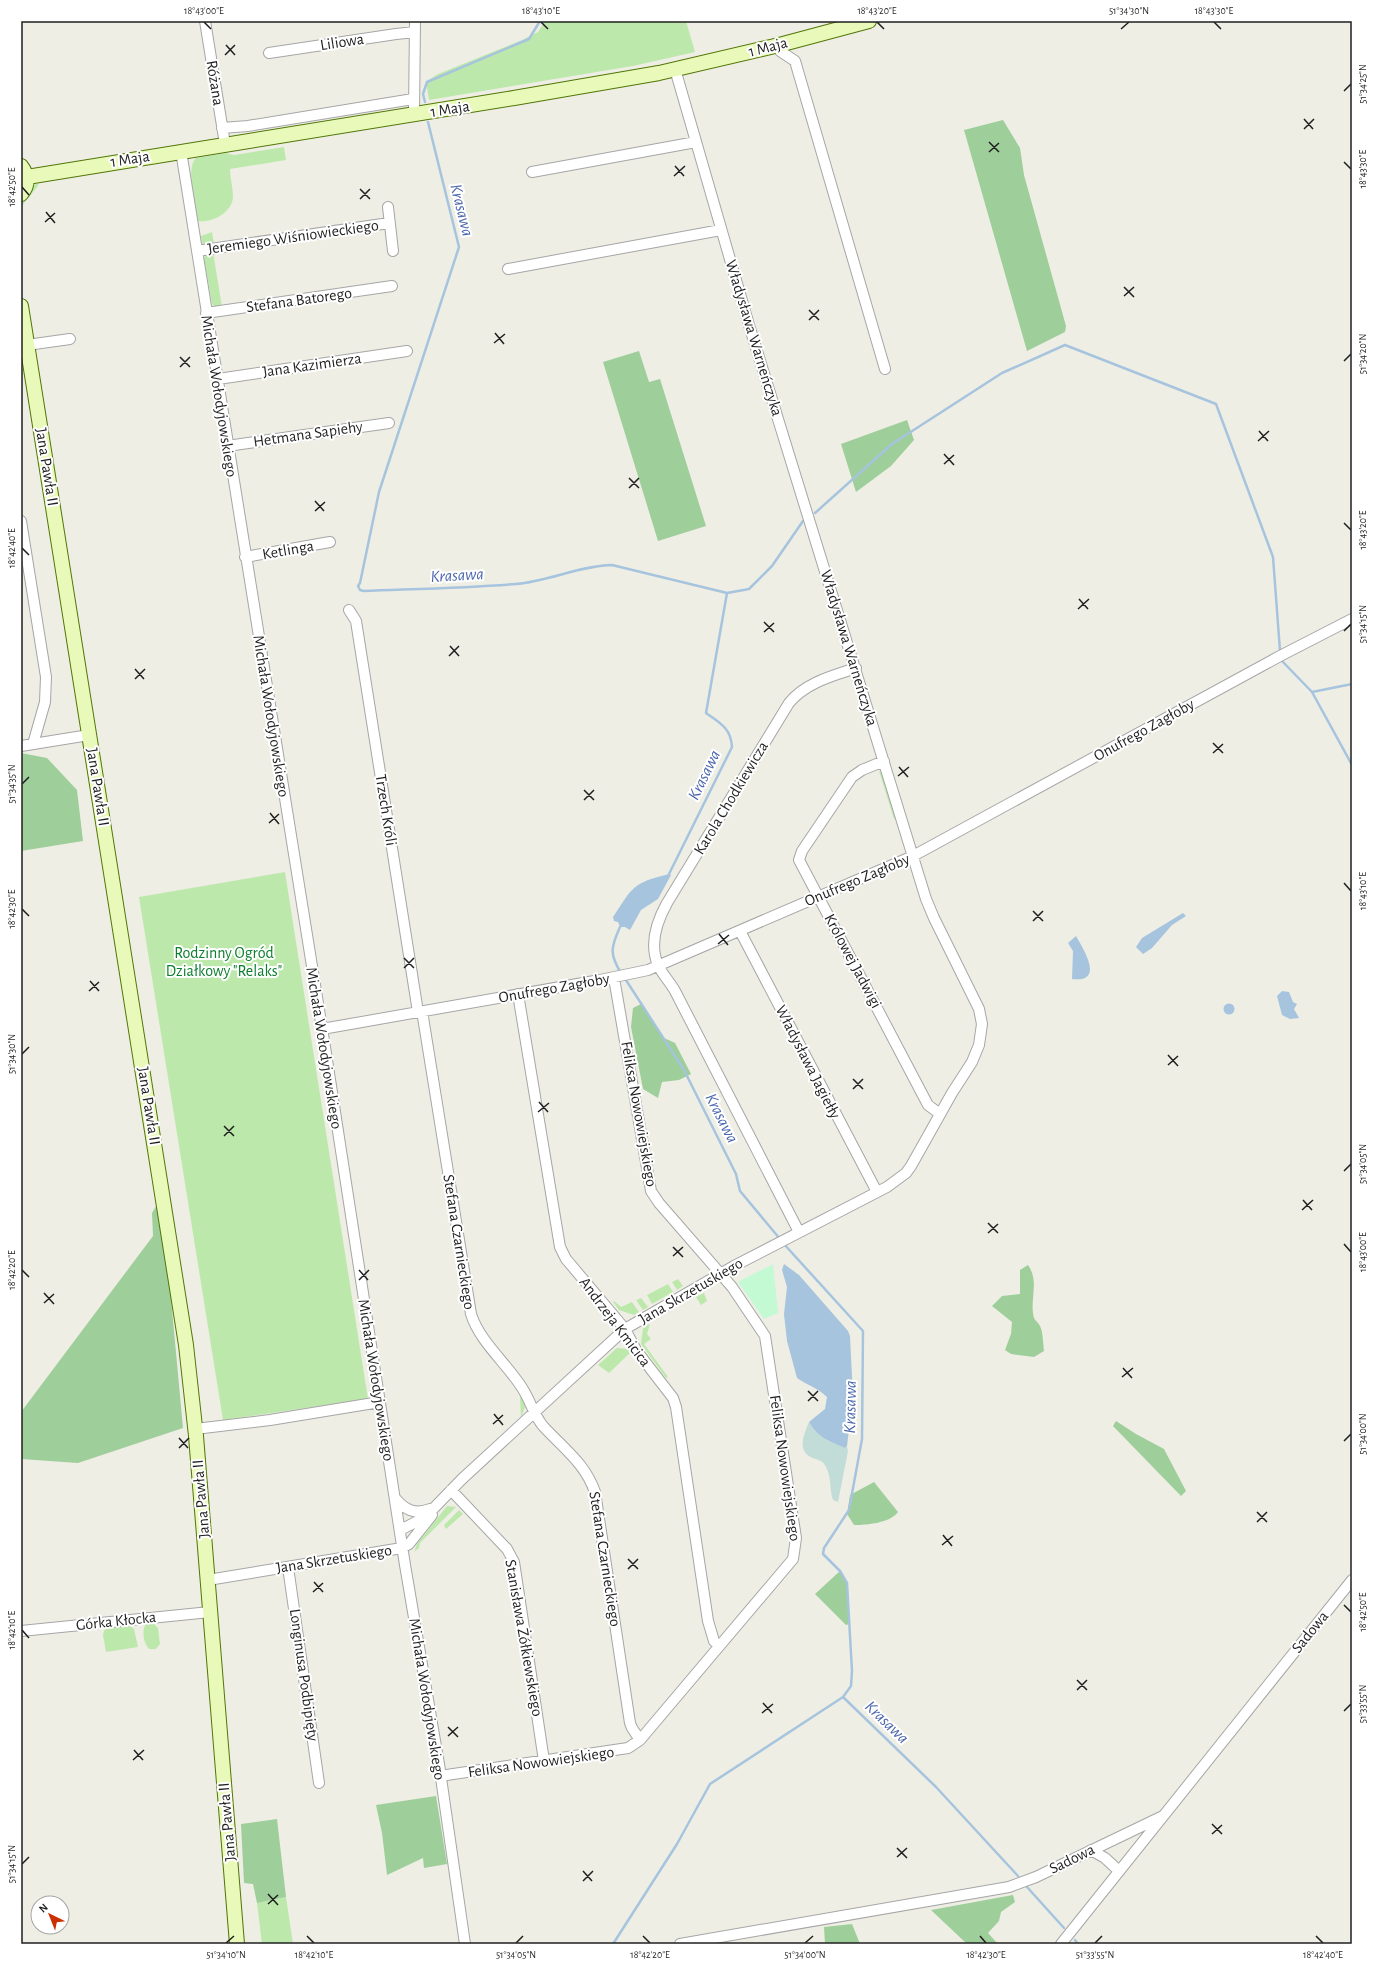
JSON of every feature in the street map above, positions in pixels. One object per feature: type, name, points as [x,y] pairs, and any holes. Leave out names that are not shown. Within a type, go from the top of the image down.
[{"type":"main road","name":"1 Maja","points":[[24,172],[181,152],[514,98],[675,69],[779,45],[869,21]]},
{"type":"main road","points":[[21,194],[26,188],[24,172]]},
{"type":"main road","name":"Jana Pawła II","points":[[21,306],[186,1345],[208,1580],[237,1944]]},
{"type":"street","name":"Różana","points":[[205,21],[225,144]]},
{"type":"street","points":[[414,114],[415,21]]},
{"type":"street","name":"Liliowa","points":[[269,53],[415,32]]},
{"type":"street","points":[[779,45],[780,51],[795,60],[885,369]]},
{"type":"street","name":"Władysława Warneńczyka","points":[[675,69],[721,230],[913,856],[934,918],[976,1002],[982,1024],[979,1045],[972,1062],[940,1114],[911,1166],[900,1178],[877,1192]]},
{"type":"street","points":[[222,128],[248,126],[413,98]]},
{"type":"street","points":[[532,172],[696,142]]},
{"type":"street","name":"Michała Wołodyjowskiego","points":[[181,152],[206,313],[218,379],[227,446],[322,1029],[402,1548],[440,1776],[465,1944]]},
{"type":"street","name":"Jeremiego Wiśniowieckiego","points":[[388,207],[393,251]]},
{"type":"street","name":"Jeremiego Wiśniowieckiego","points":[[197,251],[389,223]]},
{"type":"street","points":[[508,269],[721,230]]},
{"type":"street","name":"Stefana Batorego","points":[[206,313],[392,286]]},
{"type":"street","points":[[27,345],[70,339]]},
{"type":"street","name":"Jana Kazimierza","points":[[218,379],[407,351]]},
{"type":"street","name":"Hetmana Sapiehy","points":[[227,446],[389,422]]},
{"type":"street","points":[[21,521],[46,677],[45,702],[33,744]]},
{"type":"street","name":"Ketlinga","points":[[246,557],[330,542]]},
{"type":"street","name":"Trzech Króli","points":[[349,610],[356,621],[420,1012]]},
{"type":"street","name":"Onufrego Zagłoby","points":[[322,1029],[645,971],[913,856],[1280,656],[1352,619]]},
{"type":"street","name":"Karola Chodkiewicza","points":[[658,965],[654,950],[656,930],[663,911],[789,703],[796,694],[806,687],[856,668]]},
{"type":"street","points":[[21,746],[89,735]]},
{"type":"street","name":"Królowej Jadwigi","points":[[884,760],[862,770],[852,777],[799,856],[801,865],[829,915],[928,1105],[940,1114]]},
{"type":"street","name":"Władysława Jagiełły","points":[[740,931],[877,1192]]},
{"type":"street","points":[[658,965],[675,991],[799,1232]]},
{"type":"street","name":"Feliksa Nowowiejskiego","points":[[440,1776],[623,1750],[640,1740],[793,1559],[796,1538],[765,1336],[732,1287],[659,1203],[652,1191],[620,976]]},
{"type":"street","name":"Andrzeja Kmicica","points":[[518,994],[560,1247],[566,1259],[624,1329],[636,1350],[670,1394],[676,1407],[708,1621],[714,1641],[719,1646]]},
{"type":"street","name":"Stefana Czarnieckiego","points":[[420,1012],[470,1314],[476,1327],[524,1391],[534,1412],[547,1430],[582,1465],[593,1485],[630,1723],[640,1740]]},
{"type":"street","name":"Jana Skrzetuskiego","points":[[208,1580],[402,1548],[409,1544],[451,1490],[624,1329],[720,1274],[877,1192]]},
{"type":"street","points":[[195,1429],[270,1420],[380,1402]]},
{"type":"street","name":"Stanisława Żółkiewskiego","points":[[451,1490],[507,1549],[514,1562],[544,1761]]},
{"type":"street","name":"Jana Skrzetuskiego","points":[[395,1498],[407,1509],[418,1512],[432,1508],[439,1504]]},
{"type":"street","name":"Jana Skrzetuskiego","points":[[400,1530],[416,1522],[439,1504]]},
{"type":"street","name":"Longinusa Podbipięty","points":[[288,1567],[319,1783]]},
{"type":"street","name":"Sadowa","points":[[680,1944],[1009,1887],[1036,1877],[1163,1816],[1352,1580]]},
{"type":"street","name":"Górka Kłocka","points":[[21,1630],[210,1612]]},
{"type":"street","points":[[1061,1944],[1163,1816]]},
{"type":"street","points":[[1091,1850],[1105,1858],[1119,1871]]},
{"type":"green space","points":[[545,21],[686,21],[695,52],[633,66],[429,100],[427,81],[438,74],[520,41],[538,32]]},
{"type":"green space","points":[[1003,120],[1020,148],[1024,175],[1066,326],[1065,332],[1027,351],[964,130]]},
{"type":"green space","points":[[284,147],[286,160],[230,169],[233,197],[229,208],[215,219],[198,221],[191,179],[191,170],[196,158],[226,153],[234,155]]},
{"type":"green space","points":[[38,183],[38,186],[21,207],[22,200],[26,193]]},
{"type":"green space","points":[[212,232],[214,244],[207,245],[202,243],[201,236]]},
{"type":"green space","points":[[213,252],[222,307],[217,308],[212,304],[204,258],[206,254]]},
{"type":"green space","points":[[639,351],[649,382],[660,379],[706,526],[658,541],[603,362]]},
{"type":"green space","points":[[907,420],[914,440],[891,466],[856,492],[841,444]]},
{"type":"green space","points":[[21,753],[47,758],[77,790],[83,841],[21,851]]},
{"type":"green space","points":[[879,771],[882,773],[897,818],[894,819]]},
{"type":"green space","name":"Rodzinny Ogród Działkowy \"Relaks\"","points":[[285,872],[368,1399],[223,1420],[139,897]]},
{"type":"green space","points":[[641,1004],[664,1038],[675,1043],[691,1074],[679,1080],[662,1082],[658,1098],[643,1089],[631,1027],[633,1008]]},
{"type":"green space","points":[[159,1201],[166,1245],[183,1428],[78,1463],[21,1459],[21,1412],[153,1236],[152,1213]]},
{"type":"green space","points":[[773,1264],[778,1313],[764,1319],[738,1282]]},
{"type":"green space","points":[[1028,1265],[1034,1284],[1034,1318],[1041,1328],[1044,1351],[1034,1357],[1011,1354],[1005,1350],[1011,1334],[1012,1322],[992,1306],[1002,1296],[1020,1294],[1020,1270]]},
{"type":"green space","points":[[678,1279],[683,1286],[677,1290],[672,1282]]},
{"type":"green space","points":[[668,1284],[673,1292],[652,1304],[647,1295]]},
{"type":"green space","points":[[704,1293],[707,1301],[701,1305],[696,1297]]},
{"type":"green space","points":[[641,1298],[648,1307],[643,1310],[636,1300]]},
{"type":"green space","points":[[614,1301],[621,1307],[632,1302],[639,1312],[634,1315],[619,1310],[613,1302]]},
{"type":"green space","points":[[650,1324],[647,1334],[651,1339],[644,1344],[668,1377],[666,1378],[641,1344],[643,1328]]},
{"type":"green space","points":[[617,1348],[629,1349],[631,1352],[609,1373],[598,1365]]},
{"type":"green space","points":[[522,1396],[525,1407],[521,1417],[520,1398]]},
{"type":"green space","points":[[1116,1421],[1164,1449],[1186,1491],[1181,1496],[1113,1426]]},
{"type":"green space","points":[[874,1482],[898,1512],[890,1519],[884,1521],[872,1524],[854,1525],[847,1514],[850,1495]]},
{"type":"green space","points":[[447,1506],[456,1507],[420,1543],[419,1548],[414,1552],[417,1544]]},
{"type":"green space","points":[[459,1510],[463,1514],[446,1529],[444,1525]]},
{"type":"green space","points":[[840,1571],[847,1583],[849,1624],[846,1625],[815,1594]]},
{"type":"green space","points":[[147,1622],[152,1622],[158,1628],[160,1644],[156,1649],[149,1649],[144,1639],[143,1632]]},
{"type":"green space","points":[[128,1624],[134,1629],[138,1647],[106,1652],[103,1635],[105,1628]]},
{"type":"green space","points":[[436,1796],[447,1864],[424,1868],[423,1858],[387,1875],[382,1833],[376,1805]]},
{"type":"green space","points":[[277,1819],[286,1897],[257,1903],[253,1884],[244,1883],[241,1824]]},
{"type":"green space","points":[[1013,1895],[1015,1902],[1001,1912],[999,1921],[988,1933],[998,1944],[967,1944],[931,1910]]},
{"type":"green space","points":[[286,1897],[293,1944],[262,1944],[257,1903]]},
{"type":"green space","points":[[852,1924],[860,1944],[825,1944],[824,1927]]},
{"type":"shaded area","points":[[809,1422],[816,1432],[824,1438],[845,1448],[847,1446],[848,1451],[838,1502],[833,1500],[828,1471],[823,1462],[812,1458],[805,1453],[803,1449],[803,1440]]},
{"type":"water","points":[[669,874],[671,875],[658,899],[641,910],[630,930],[625,927],[620,927],[618,922],[614,921],[613,917],[625,899],[635,888],[647,880]]},
{"type":"water","points":[[1183,913],[1186,916],[1172,925],[1152,948],[1143,954],[1136,947],[1142,938]]},
{"type":"water","points":[[1076,936],[1087,957],[1090,971],[1088,976],[1082,979],[1072,979],[1073,951],[1068,943]]},
{"type":"water","points":[[1282,991],[1289,992],[1293,1002],[1297,1004],[1294,1009],[1299,1018],[1290,1019],[1282,1015],[1277,996]]},
{"type":"water","points":[[1227,1004],[1231,1004],[1233,1005],[1233,1013],[1227,1014],[1224,1011],[1224,1007]]},
{"type":"water","points":[[784,1264],[799,1275],[848,1331],[850,1336],[853,1397],[847,1446],[845,1448],[820,1435],[809,1422],[825,1409],[827,1397],[820,1391],[797,1378],[787,1341],[784,1314],[787,1287],[782,1270]]},
{"type":"waterway","name":"Krasawa","points":[[425,102],[423,94],[427,82],[529,39],[540,21]]},
{"type":"waterway","name":"Krasawa","points":[[428,122],[459,247],[379,492],[360,583],[358,586],[360,590],[364,591],[516,584],[540,580],[588,568],[612,565],[727,593],[706,713],[724,727],[729,735],[732,747],[669,874]]},
{"type":"waterway","points":[[815,513],[892,444],[1002,373],[1065,345],[1216,404],[1273,557],[1280,651]]},
{"type":"waterway","points":[[727,593],[749,589],[772,566],[803,521]]},
{"type":"waterway","points":[[1283,662],[1312,692],[1352,684]]},
{"type":"waterway","points":[[1312,692],[1352,765]]},
{"type":"waterway","name":"Krasawa","points":[[620,927],[613,945],[613,955],[621,973]]},
{"type":"waterway","name":"Krasawa","points":[[624,977],[684,1070],[736,1174],[740,1191],[780,1239]]},
{"type":"waterway","name":"Krasawa","points":[[613,1944],[677,1844],[710,1784],[843,1697],[851,1686],[852,1671],[847,1583],[840,1571],[823,1554],[824,1548],[849,1510],[862,1439],[863,1331],[783,1243]]},
{"type":"waterway","name":"Krasawa","points":[[843,1697],[936,1787],[1018,1876]]},
{"type":"waterway","name":"Krasawa","points":[[1027,1887],[1064,1928]]},
{"type":"waterway","name":"Krasawa","points":[[1075,1940],[1078,1944]]}]
